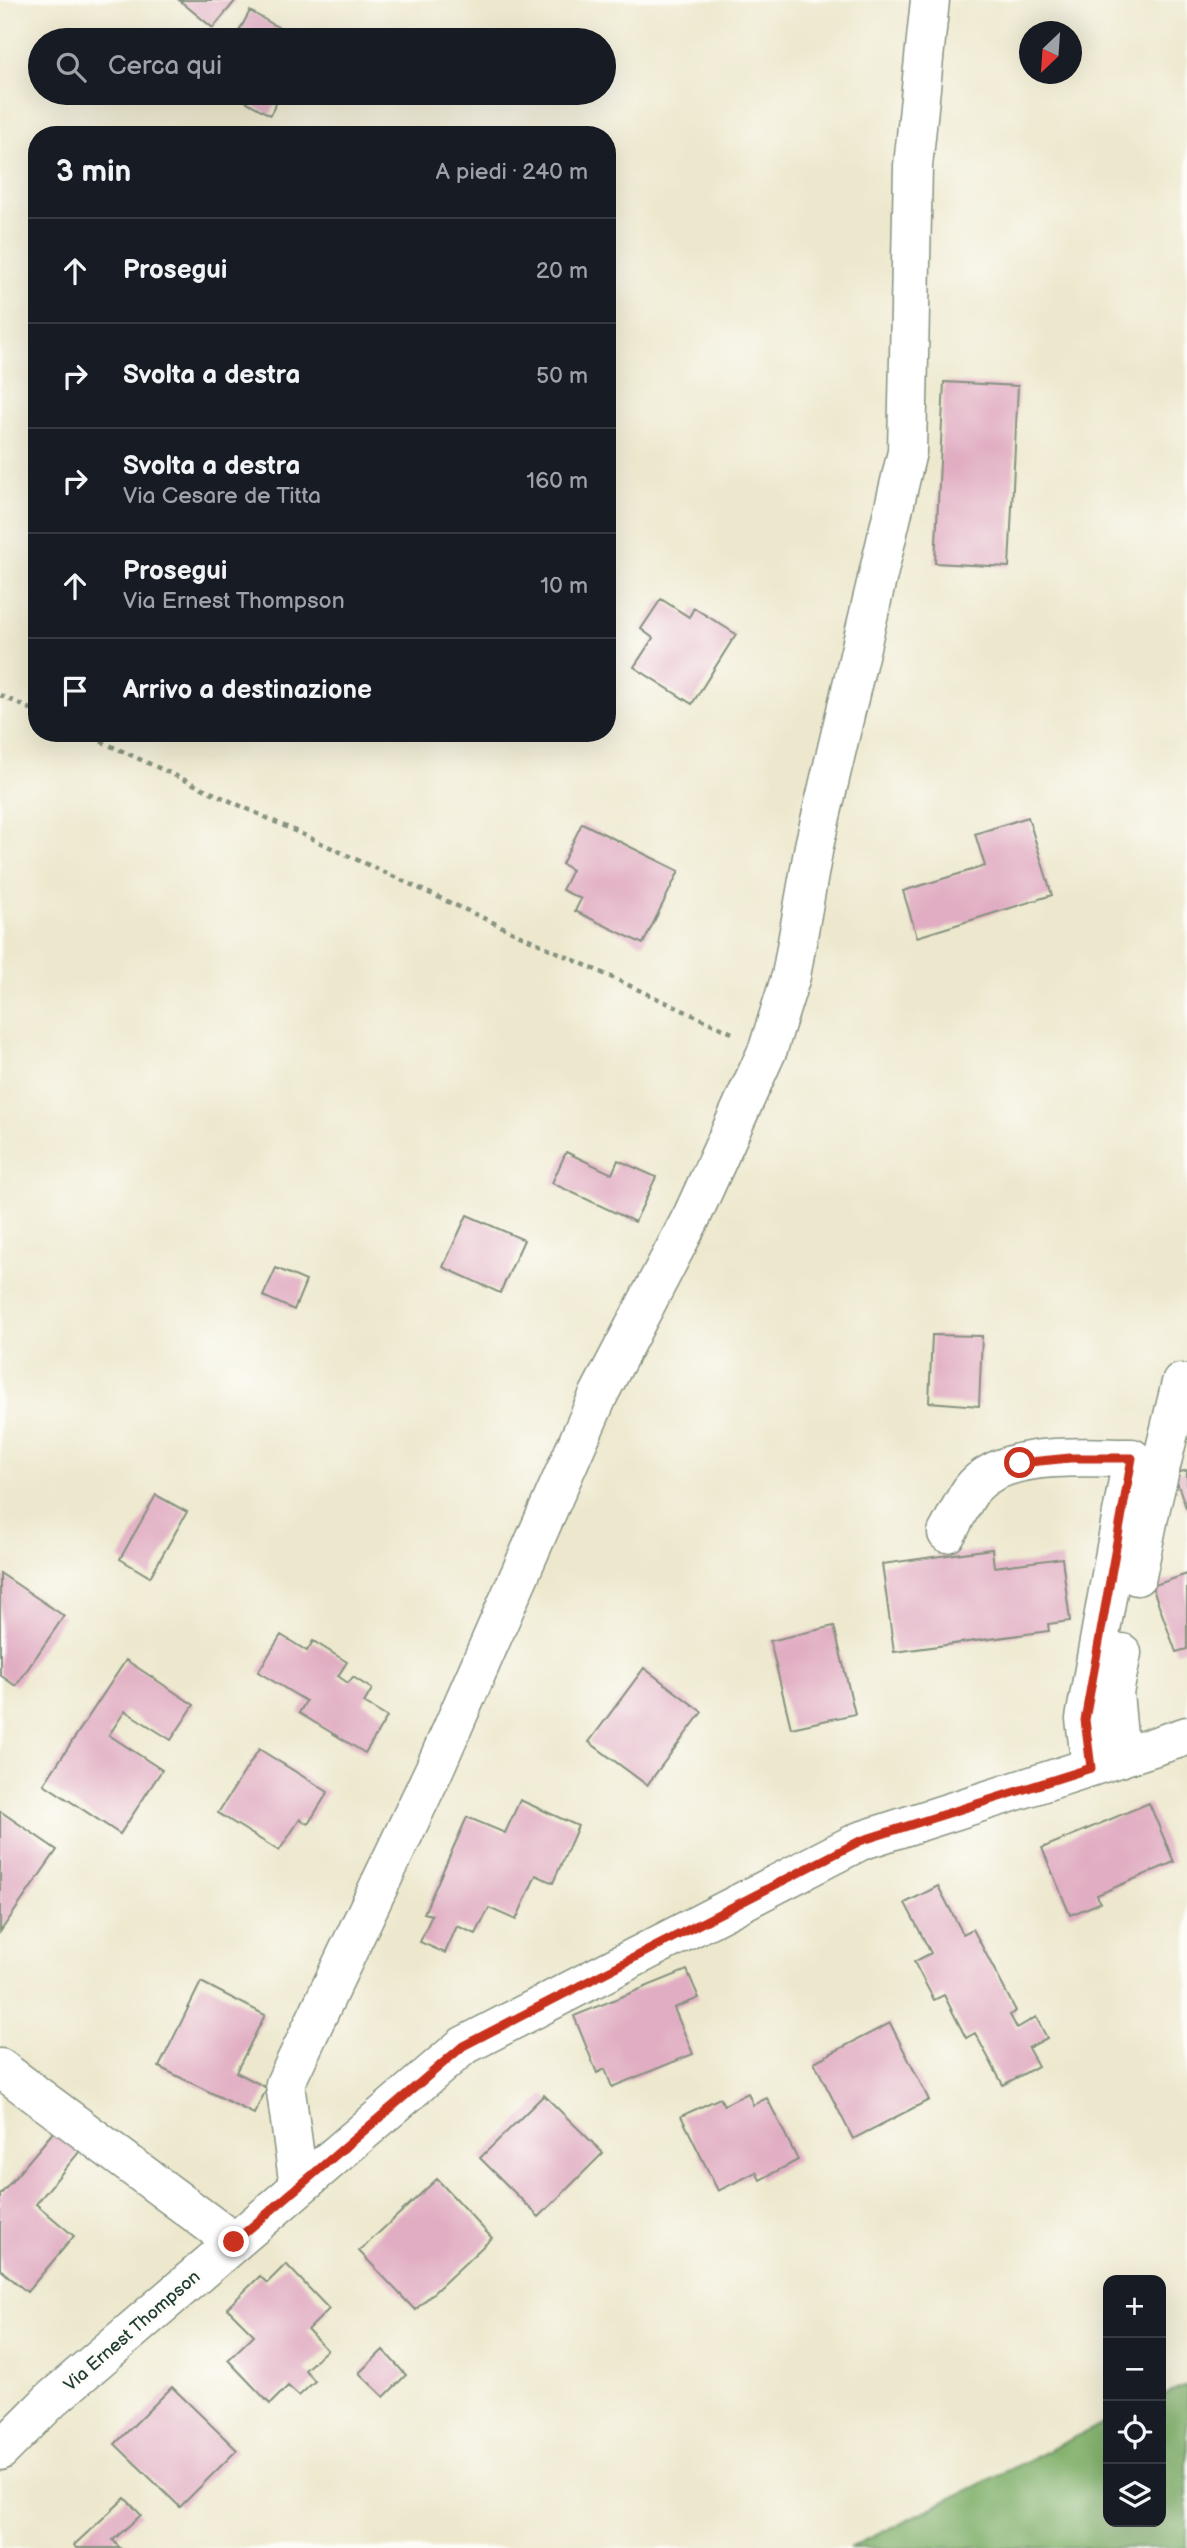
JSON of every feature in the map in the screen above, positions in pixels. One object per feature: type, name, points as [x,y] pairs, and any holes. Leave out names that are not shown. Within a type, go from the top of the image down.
[{"type":"street","points":[[299,2187],[285,2084],[434,1770],[598,1394],[692,1216],[768,1049],[791,976],[814,846],[907,452],[913,166],[930,0]]},
{"type":"street","points":[[1106,1763],[1114,1693],[1151,1507],[1181,1383]]},
{"type":"street","points":[[947,1533],[972,1489],[994,1470],[1020,1463],[1057,1459],[1132,1458],[1085,1720],[1106,1763]]},
{"type":"street","name":"Via Ernest Thompson","points":[[0,2451],[51,2400],[463,2046],[860,1841],[1187,1737]]},
{"type":"street","points":[[0,2067],[234,2242]]},
{"type":"path","points":[[0,695],[28,708]]},
{"type":"path","points":[[103,742],[768,1049]]},
{"type":"green space","points":[[1187,2385],[1187,2548],[850,2548],[1103,2423],[1103,2527],[1166,2527],[1166,2395]]},
{"type":"building","points":[[179,0],[236,0],[213,28]]},
{"type":"building","points":[[250,11],[279,28],[241,28]]},
{"type":"building","points":[[252,105],[275,105],[270,115]]},
{"type":"building","points":[[944,382],[1018,386],[1009,567],[935,563]]},
{"type":"building","points":[[661,599],[689,617],[694,608],[736,634],[692,704],[634,667],[653,638],[641,629]]},
{"type":"building","points":[[1028,817],[1052,895],[917,937],[903,891],[985,866],[975,834]]},
{"type":"building","points":[[582,823],[679,871],[643,944],[575,911],[581,899],[562,890],[572,870],[562,864]]},
{"type":"building","points":[[566,1152],[612,1174],[618,1160],[656,1177],[635,1222],[552,1183]]},
{"type":"building","points":[[467,1215],[524,1240],[500,1293],[443,1267]]},
{"type":"building","points":[[276,1268],[306,1281],[294,1310],[263,1296]]},
{"type":"building","points":[[932,1335],[982,1336],[979,1406],[929,1402]]},
{"type":"building","points":[[1187,1470],[1187,1510],[1174,1474]]},
{"type":"building","points":[[156,1495],[187,1512],[150,1577],[120,1559]]},
{"type":"building","points":[[992,1549],[994,1567],[1062,1558],[1070,1621],[1048,1624],[1049,1631],[894,1652],[882,1564]]},
{"type":"building","points":[[0,1573],[64,1616],[16,1686],[0,1675]]},
{"type":"building","points":[[1187,1574],[1187,1649],[1176,1652],[1152,1586]]},
{"type":"building","points":[[834,1626],[855,1714],[791,1728],[770,1641]]},
{"type":"building","points":[[281,1635],[307,1651],[313,1641],[347,1662],[338,1676],[348,1683],[353,1677],[372,1689],[364,1703],[387,1717],[365,1753],[299,1713],[306,1701],[258,1672]]},
{"type":"building","points":[[126,1660],[194,1705],[171,1740],[125,1711],[109,1735],[162,1770],[120,1834],[44,1784]]},
{"type":"building","points":[[644,1668],[702,1712],[647,1785],[589,1742]]},
{"type":"building","points":[[259,1749],[328,1792],[308,1824],[300,1819],[279,1851],[218,1813]]},
{"type":"building","points":[[520,1800],[578,1826],[553,1883],[536,1875],[516,1920],[489,1908],[476,1934],[457,1926],[445,1953],[420,1942],[432,1915],[424,1913],[467,1817],[505,1833]]},
{"type":"building","points":[[1149,1803],[1174,1862],[1097,1895],[1100,1903],[1070,1915],[1042,1848]]},
{"type":"building","points":[[0,1811],[57,1850],[0,1932]]},
{"type":"building","points":[[938,1886],[963,1934],[973,1929],[1016,2011],[1010,2015],[1017,2028],[1036,2017],[1047,2038],[1028,2048],[1038,2066],[1003,2085],[975,2033],[966,2038],[944,1995],[934,2000],[914,1962],[931,1953],[905,1903]]},
{"type":"building","points":[[687,1970],[699,1998],[674,2008],[693,2054],[612,2087],[605,2069],[597,2073],[574,2016]]},
{"type":"building","points":[[201,1982],[265,2015],[236,2072],[267,2088],[254,2114],[159,2067]]},
{"type":"building","points":[[890,2023],[929,2100],[853,2139],[814,2062]]},
{"type":"building","points":[[748,2093],[753,2105],[767,2098],[798,2160],[760,2180],[756,2172],[718,2191],[681,2116],[720,2098],[724,2105]]},
{"type":"building","points":[[544,2095],[603,2153],[539,2217],[480,2158]]},
{"type":"building","points":[[55,2130],[80,2151],[36,2204],[74,2236],[27,2292],[0,2269],[0,2195]]},
{"type":"building","points":[[437,2179],[492,2238],[415,2310],[359,2251]]},
{"type":"building","points":[[286,2264],[329,2309],[308,2330],[327,2350],[305,2370],[315,2381],[299,2396],[288,2386],[270,2404],[228,2360],[254,2335],[227,2308],[260,2276],[267,2283]]},
{"type":"building","points":[[383,2350],[406,2375],[384,2397],[359,2373]]},
{"type":"building","points":[[172,2387],[237,2450],[180,2507],[115,2444]]},
{"type":"building","points":[[125,2498],[141,2515],[113,2540],[120,2548],[76,2548],[74,2545]]},
{"type":"route","points":[[234,2242],[463,2046],[860,1841],[1091,1768],[1085,1720],[1132,1458],[1070,1458],[1020,1463]]}]
